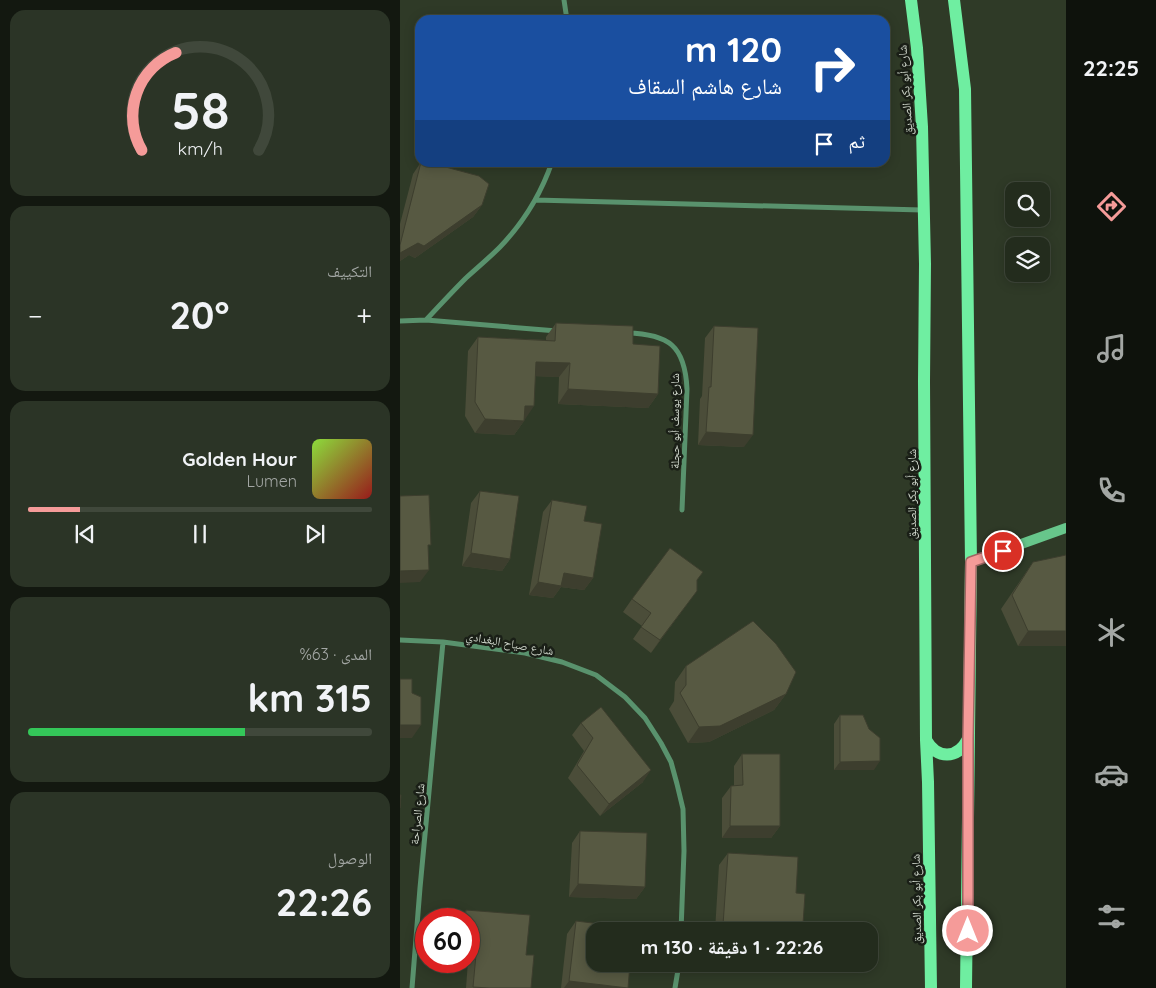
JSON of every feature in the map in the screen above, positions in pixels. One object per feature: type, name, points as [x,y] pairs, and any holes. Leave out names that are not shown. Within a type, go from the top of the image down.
[{"type":"main road","name":"شارع أبو بكر الصديق","points":[[910,0],[917,48],[922,127],[926,264],[924,380],[926,740],[931,988]]},
{"type":"main road","points":[[954,0],[965,90],[971,562],[968,739],[968,949],[966,988]]},
{"type":"main road","points":[[926,740],[936,752],[951,754],[965,746],[968,739]]},
{"type":"street","points":[[564,0],[566,15]]},
{"type":"street","points":[[426,320],[500,247],[519,224],[535,200],[550,167]]},
{"type":"street","points":[[535,200],[924,210]]},
{"type":"street","points":[[400,321],[426,320],[559,331]]},
{"type":"street","name":"شارع يوسف أبو حجلة","points":[[617,333],[655,336],[665,341],[681,355],[686,374],[687,388],[682,510]]},
{"type":"street","points":[[971,562],[1066,528]]},
{"type":"street","name":"شارع صياح البغدادي","points":[[400,640],[443,642],[525,653],[562,662],[596,675],[626,697],[645,718],[661,742],[671,762],[678,784],[683,809],[684,851],[681,922]]},
{"type":"street","name":"شارع الصراحة","points":[[412,988],[443,642]]},
{"type":"street","points":[[675,988],[678,972]]},
{"type":"building","points":[[420,167],[446,167],[479,176],[489,184],[482,205],[424,246],[418,243],[400,253],[400,245]]},
{"type":"building","points":[[556,323],[633,326],[633,344],[660,346],[658,394],[568,389],[570,363],[536,362],[534,406],[525,406],[524,421],[485,419],[475,402],[478,337],[555,341]]},
{"type":"building","points":[[714,326],[758,328],[753,435],[706,432],[709,387],[711,387]]},
{"type":"building","points":[[480,491],[519,496],[510,559],[471,553]]},
{"type":"building","points":[[429,495],[431,545],[428,545],[429,570],[400,571],[400,496]]},
{"type":"building","points":[[552,500],[587,506],[584,521],[602,524],[593,578],[564,573],[561,586],[538,582]]},
{"type":"building","points":[[670,548],[703,572],[697,580],[697,591],[660,640],[641,627],[651,613],[632,599]]},
{"type":"building","points":[[1066,555],[1066,631],[1028,631],[1012,595],[1033,562]]},
{"type":"building","points":[[753,621],[776,644],[796,672],[786,694],[720,726],[699,727],[680,693],[686,685],[686,666]]},
{"type":"building","points":[[400,679],[412,679],[412,693],[421,697],[421,725],[400,725]]},
{"type":"building","points":[[601,707],[651,770],[609,804],[577,765],[593,738],[581,723]]},
{"type":"building","points":[[840,715],[863,715],[869,729],[880,738],[880,761],[840,762]]},
{"type":"building","points":[[742,754],[780,754],[780,826],[730,826],[731,786],[743,785]]},
{"type":"building","points":[[580,831],[647,833],[645,887],[578,884]]},
{"type":"building","points":[[728,853],[798,857],[796,893],[805,894],[803,922],[723,922]]},
{"type":"building","points":[[480,911],[530,915],[526,955],[534,955],[531,988],[473,987],[474,973],[480,973]]},
{"type":"building","points":[[576,921],[586,922],[586,972],[629,972],[628,988],[569,981]]},
{"type":"route","points":[[968,931],[968,739],[971,562],[1003,551]]}]
